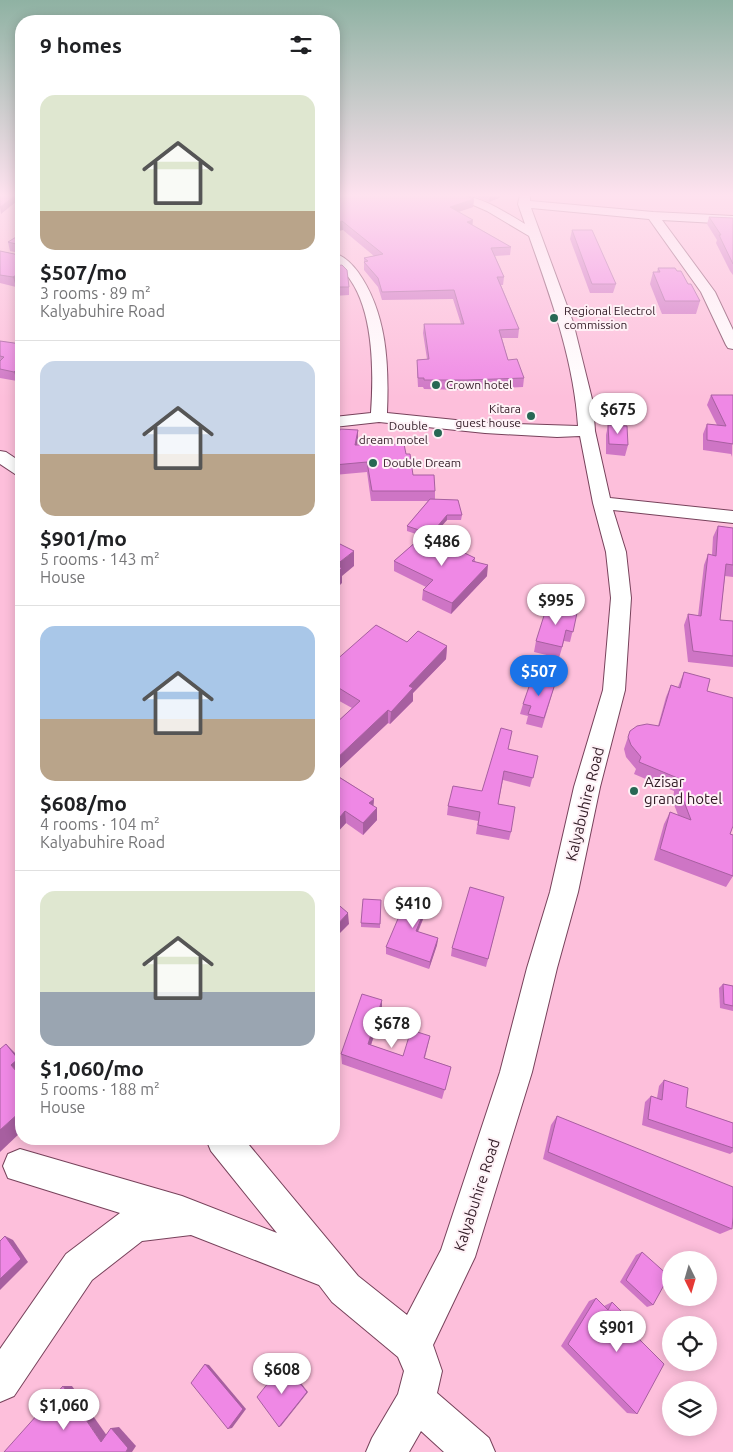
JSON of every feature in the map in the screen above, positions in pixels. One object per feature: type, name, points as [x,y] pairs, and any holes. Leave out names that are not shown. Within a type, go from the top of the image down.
[{"type":"street","points":[[341,263],[348,268],[361,286],[371,313],[378,349],[381,382],[379,417]]},
{"type":"street","name":"Kalyabuhire Road","points":[[413,1344],[457,1257],[516,1072],[542,968],[564,892],[588,787],[614,690],[621,598],[616,552],[602,503],[587,431],[585,403],[566,322],[546,263]]},
{"type":"street","points":[[687,263],[708,292],[733,345]]},
{"type":"street","points":[[340,421],[379,417],[486,428],[557,432],[587,431]]},
{"type":"street","points":[[0,455],[15,454]]},
{"type":"street","points":[[0,455],[15,466]]},
{"type":"street","points":[[602,503],[733,517]]},
{"type":"street","points":[[228,1145],[345,1289],[413,1344],[423,1371],[416,1401],[386,1452]]},
{"type":"street","points":[[20,1166],[191,1217],[331,1272]]},
{"type":"street","points":[[0,1382],[79,1267],[135,1224],[191,1217]]},
{"type":"street","points":[[416,1401],[475,1452]]},
{"type":"building","points":[[0,263],[15,263],[15,276],[0,275]]},
{"type":"building","points":[[365,263],[498,263],[504,277],[497,277],[519,329],[499,330],[508,360],[517,359],[524,378],[424,380],[424,378],[418,378],[417,360],[429,359],[424,324],[464,324],[454,290],[382,292],[378,278]]},
{"type":"building","points":[[584,263],[607,263],[616,284],[592,284]]},
{"type":"building","points":[[340,265],[347,270],[349,287],[340,287]]},
{"type":"building","points":[[658,268],[675,268],[677,271],[681,271],[700,301],[665,301],[653,272],[660,272]]},
{"type":"building","points":[[0,341],[15,343],[14,372],[0,369],[0,361],[4,357],[0,356]]},
{"type":"building","points":[[711,395],[733,395],[733,444],[707,440],[707,424],[726,426]]},
{"type":"building","points":[[608,425],[627,426],[628,445],[609,444]]},
{"type":"building","points":[[340,429],[358,430],[355,445],[404,444],[406,454],[410,454],[413,475],[434,475],[435,491],[372,491],[367,462],[340,464]]},
{"type":"building","points":[[430,499],[458,500],[462,515],[447,515],[431,534],[407,526]]},
{"type":"building","points":[[718,526],[733,528],[733,565],[726,564],[720,620],[733,621],[733,656],[693,651],[688,614],[701,616],[708,554],[716,556]]},
{"type":"building","points":[[425,534],[475,558],[472,561],[488,565],[452,603],[423,590],[433,580],[394,561]]},
{"type":"building","points":[[340,544],[354,551],[340,562]]},
{"type":"building","points":[[547,606],[577,613],[573,632],[566,630],[562,647],[536,641]]},
{"type":"building","points":[[376,625],[407,642],[418,631],[447,646],[409,686],[413,688],[391,712],[388,710],[340,755],[340,719],[360,701],[340,689],[340,657]]},
{"type":"building","points":[[684,672],[710,679],[707,691],[733,698],[733,826],[730,834],[733,835],[733,876],[660,849],[670,812],[691,820],[680,791],[680,779],[639,762],[641,757],[631,745],[628,737],[630,731],[637,726],[647,724],[659,726],[671,685],[680,688]]},
{"type":"building","points":[[532,678],[555,684],[544,718],[528,714],[531,706],[523,704]]},
{"type":"building","points":[[501,728],[512,731],[508,749],[538,756],[533,778],[504,771],[498,804],[515,807],[511,832],[478,825],[480,812],[448,806],[453,786],[482,791]]},
{"type":"building","points":[[340,778],[374,799],[369,803],[377,808],[363,823],[345,811],[340,817]]},
{"type":"building","points":[[470,887],[504,897],[488,959],[452,948]]},
{"type":"building","points":[[411,888],[431,895],[416,931],[438,938],[430,962],[386,947]]},
{"type":"building","points":[[363,899],[381,900],[380,924],[361,923]]},
{"type":"building","points":[[340,906],[348,913],[340,922]]},
{"type":"building","points":[[723,984],[733,986],[733,1006],[724,1004]]},
{"type":"building","points":[[362,994],[382,1000],[368,1044],[403,1056],[411,1030],[430,1036],[424,1058],[451,1067],[445,1090],[341,1054]]},
{"type":"building","points":[[6,1044],[15,1055],[15,1062],[11,1065],[15,1070],[15,1116],[0,1130],[0,1049]]},
{"type":"building","points":[[664,1080],[688,1088],[686,1107],[733,1123],[733,1148],[648,1119],[651,1096],[662,1100]]},
{"type":"building","points":[[557,1116],[733,1187],[732,1229],[548,1152]]},
{"type":"building","points":[[5,1236],[21,1259],[0,1279],[0,1241]]},
{"type":"building","points":[[642,1252],[662,1270],[662,1289],[653,1305],[626,1280]]},
{"type":"building","points":[[596,1298],[608,1310],[612,1302],[642,1332],[638,1338],[662,1362],[662,1368],[637,1414],[568,1344]]},
{"type":"building","points":[[284,1363],[307,1392],[279,1427],[257,1397]]},
{"type":"building","points":[[205,1364],[243,1409],[228,1429],[191,1383]]},
{"type":"building","points":[[63,1386],[101,1442],[111,1428],[128,1448],[126,1452],[4,1452]]},
{"type":"place","name":"Regional Electrol commission","points":[[554,318]]},
{"type":"place","name":"Crown hotel","points":[[436,385]]},
{"type":"place","name":"Kitara guest house","points":[[531,416]]},
{"type":"place","name":"Double dream motel","points":[[438,433]]},
{"type":"place","name":"Double Dream","points":[[373,463]]},
{"type":"place","name":"Azisar grand hotel","points":[[634,791]]}]
